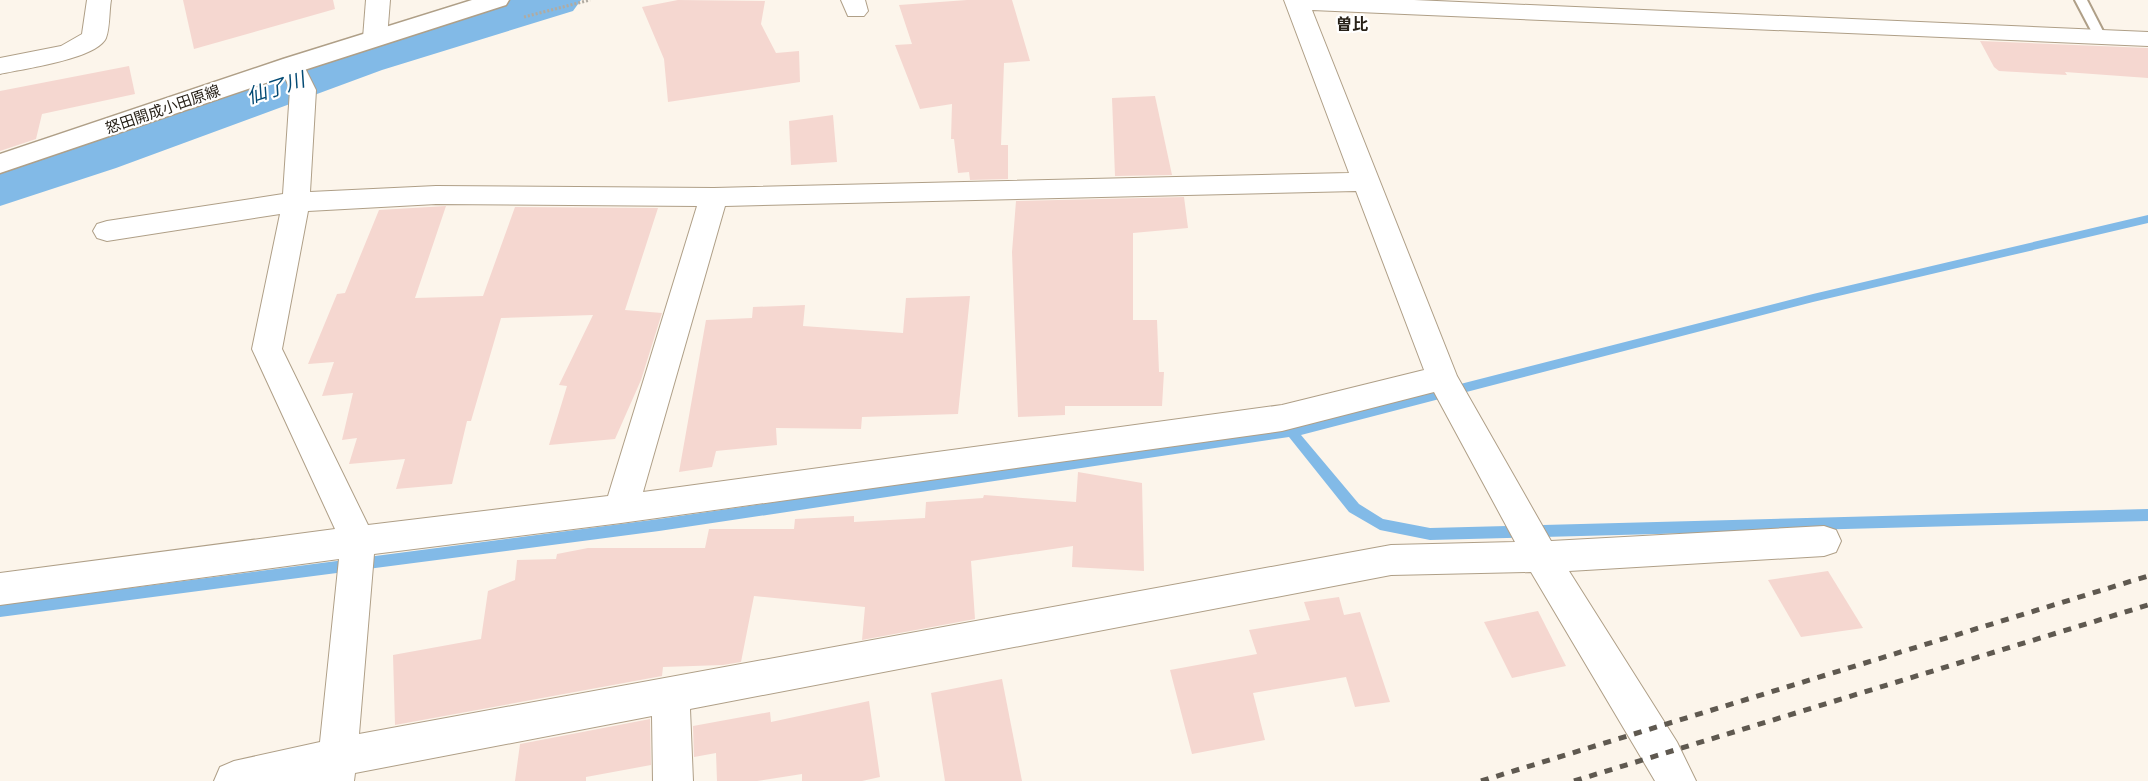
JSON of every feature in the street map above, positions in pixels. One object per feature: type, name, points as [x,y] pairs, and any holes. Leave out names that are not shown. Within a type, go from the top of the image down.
[{"type":"main road","name":"怒田開成小田原線","points":[[0,164],[296,75],[375,38],[497,0]]},
{"type":"street","points":[[0,66],[68,52],[94,37],[99,0]]},
{"type":"street","points":[[375,38],[378,0]]},
{"type":"street","points":[[1676,781],[1663,755],[1541,557],[1442,378],[1297,1],[1453,4],[2148,39]]},
{"type":"street","points":[[296,75],[296,202],[267,349],[358,541],[336,769]]},
{"type":"street","points":[[107,231],[296,202],[436,195],[714,197],[1367,182]]},
{"type":"street","points":[[621,509],[714,197]]},
{"type":"street","points":[[0,589],[358,541],[621,509],[1282,418],[1442,378]]},
{"type":"street","points":[[234,781],[336,769],[670,694],[1390,560],[1541,557],[1824,541]]},
{"type":"street","points":[[670,694],[673,781]]},
{"type":"lane","points":[[2081,0],[2100,37]]},
{"type":"building","points":[[183,0],[333,0],[335,9],[194,49]]},
{"type":"building","points":[[678,0],[765,1],[761,24],[776,53],[799,51],[800,82],[668,102],[664,59],[642,7]]},
{"type":"building","points":[[967,0],[1012,0],[1030,61],[1004,63],[1001,145],[1008,145],[1008,179],[970,180],[969,172],[958,173],[954,139],[951,139],[952,104],[920,109],[895,45],[912,44],[899,5]]},
{"type":"building","points":[[1980,41],[2148,48],[2148,78],[2065,72],[2067,75],[1999,71],[1994,67]]},
{"type":"building","points":[[129,66],[135,94],[42,114],[36,139],[0,151],[0,91]]},
{"type":"building","points":[[1155,96],[1172,175],[1115,176],[1112,98]]},
{"type":"building","points":[[833,115],[837,162],[791,165],[789,121]]},
{"type":"building","points":[[1184,197],[1188,228],[1133,233],[1133,320],[1157,320],[1159,372],[1164,372],[1162,406],[1065,406],[1065,415],[1018,417],[1012,252],[1016,201]]},
{"type":"building","points":[[446,206],[415,298],[483,296],[515,207],[658,208],[625,310],[662,313],[641,380],[615,439],[549,445],[567,386],[559,385],[593,315],[501,318],[471,421],[467,421],[452,484],[396,489],[405,459],[349,464],[357,438],[342,440],[353,393],[322,396],[334,362],[308,364],[337,294],[345,293],[379,210]]},
{"type":"building","points":[[970,296],[958,414],[862,417],[861,429],[776,428],[777,445],[716,451],[712,467],[679,472],[706,320],[752,318],[753,307],[805,305],[803,326],[903,333],[906,298]]},
{"type":"building","points":[[1078,472],[1142,483],[1144,571],[1072,567],[1073,546],[971,561],[975,619],[862,640],[865,607],[754,596],[741,662],[723,665],[663,667],[662,676],[395,725],[393,655],[481,639],[488,591],[515,580],[517,560],[556,559],[557,554],[588,548],[705,548],[709,529],[794,529],[795,519],[854,516],[854,522],[925,518],[926,502],[983,498],[984,495],[1076,502]]},
{"type":"building","points":[[1828,571],[1863,628],[1801,637],[1768,580]]},
{"type":"building","points":[[1339,597],[1344,615],[1360,612],[1390,702],[1355,707],[1346,677],[1253,693],[1265,740],[1192,754],[1170,670],[1257,654],[1249,630],[1310,620],[1304,602]]},
{"type":"building","points":[[1538,611],[1566,666],[1512,678],[1484,622]]},
{"type":"building","points":[[1002,679],[1022,781],[945,781],[931,693]]},
{"type":"building","points":[[869,701],[880,777],[862,781],[802,781],[802,774],[757,781],[717,781],[716,753],[694,757],[693,726],[770,712],[771,722]]},
{"type":"building","points":[[650,719],[651,765],[586,777],[586,781],[515,781],[520,744]]},
{"type":"waterway","name":"仙了川","points":[[0,185],[95,154],[362,58],[477,21],[554,0]]},
{"type":"waterway","points":[[1292,432],[1813,298],[2148,219]]},
{"type":"waterway","points":[[0,611],[659,525],[1292,432]]},
{"type":"waterway","points":[[1292,432],[1354,508],[1380,524],[1430,534],[2148,515]]},
{"type":"railway","points":[[1481,781],[2148,576]]},
{"type":"railway","points":[[1574,781],[2148,605]]},
{"type":"district","name":"曽比","points":[[1352,25]]}]
